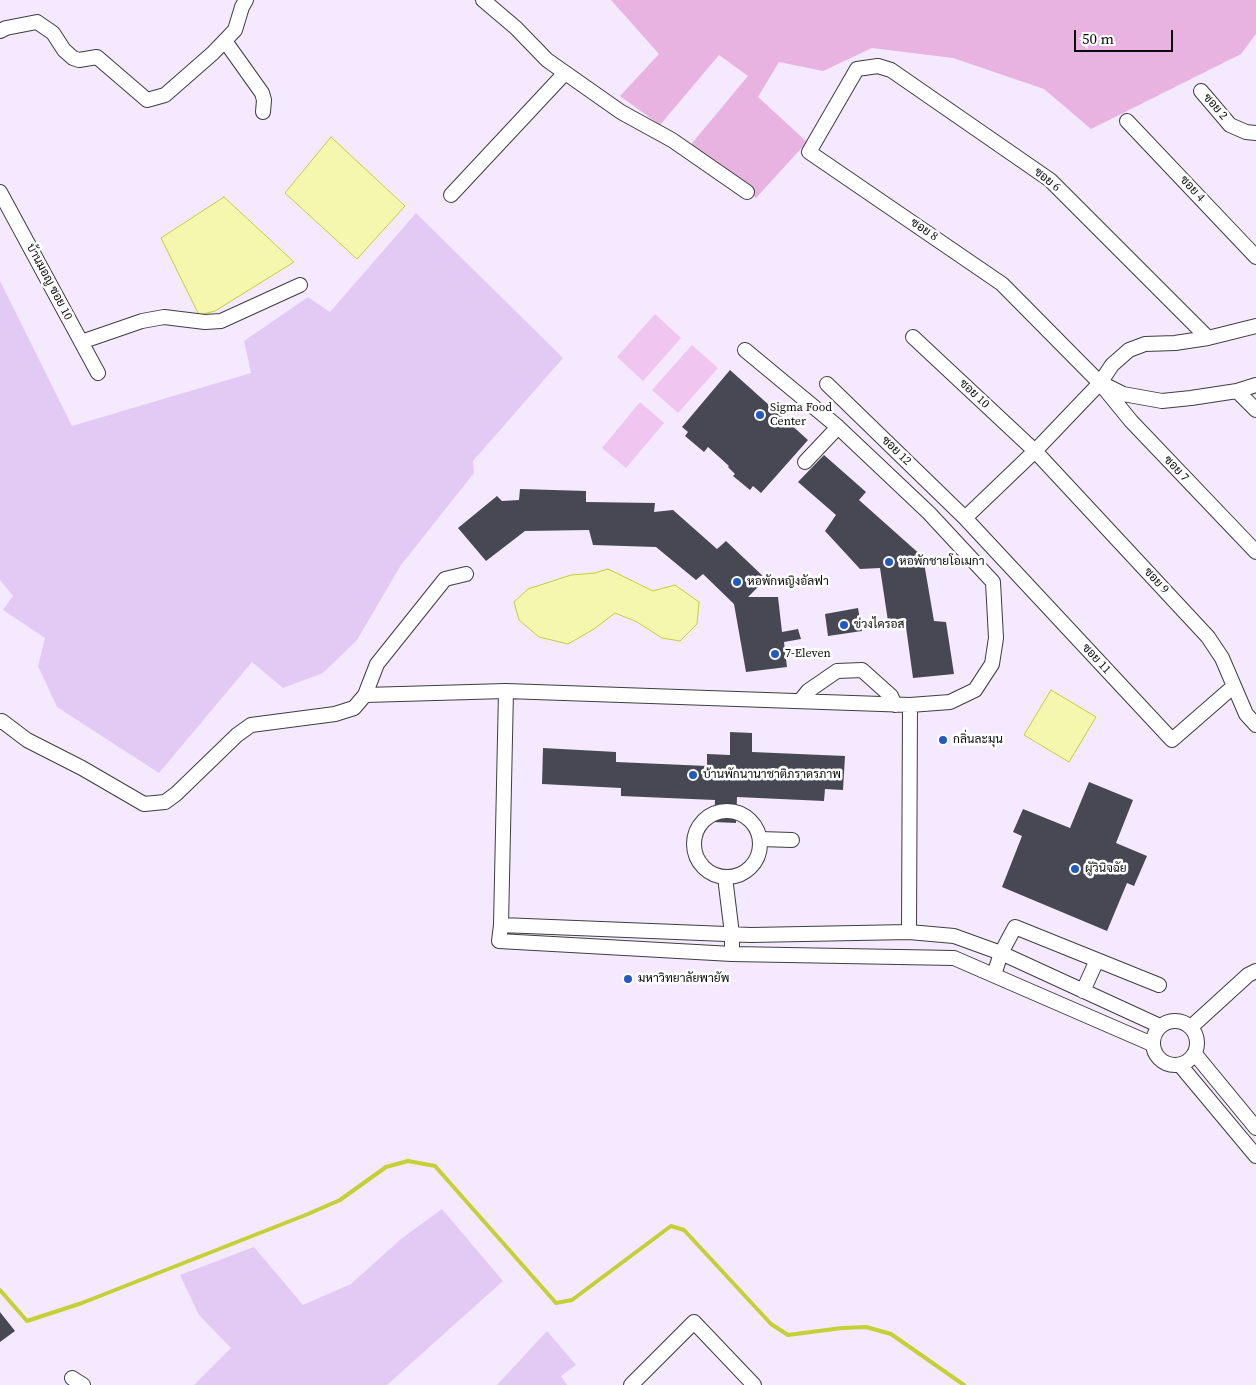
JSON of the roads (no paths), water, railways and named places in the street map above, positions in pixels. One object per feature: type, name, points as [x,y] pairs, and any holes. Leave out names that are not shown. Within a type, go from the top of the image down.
[{"type":"street","points":[[483,0],[516,28],[547,60],[621,112],[672,140],[747,192]]},
{"type":"street","points":[[3,29],[37,22],[53,33],[64,50],[73,58],[79,60],[96,57],[147,100],[165,95],[214,53],[235,30],[240,2]]},
{"type":"street","points":[[225,40],[262,94],[264,100],[263,112]]},
{"type":"street","name":"ซอย 6","points":[[856,69],[878,66],[891,70],[1050,180],[1208,338]]},
{"type":"street","name":"ซอย 8","points":[[856,69],[810,152],[1002,284],[1100,383]]},
{"type":"street","points":[[451,195],[565,73]]},
{"type":"street","name":"ซอย 2","points":[[1201,91],[1230,125],[1246,132],[1256,133]]},
{"type":"street","name":"ซอย 4","points":[[1127,121],[1256,257]]},
{"type":"street","name":"บ้านมอญ ซอย 10","points":[[0,192],[98,373]]},
{"type":"street","points":[[81,342],[142,320],[164,316],[205,322],[221,321],[300,285]]},
{"type":"street","points":[[965,518],[1035,451],[1100,383],[1112,365],[1129,350],[1145,344],[1174,344],[1256,326]]},
{"type":"street","name":"ซอย 10","points":[[913,337],[1035,451]]},
{"type":"street","points":[[364,695],[506,691],[910,705],[950,702],[975,690],[992,664],[996,638],[993,582],[929,514],[838,427],[745,350]]},
{"type":"street","points":[[1100,383],[1123,394],[1162,401],[1237,391],[1256,385]]},
{"type":"street","name":"ซอย 7","points":[[1100,383],[1131,421],[1256,552]]},
{"type":"street","name":"ซอย 12","points":[[827,384],[965,518]]},
{"type":"street","points":[[1237,391],[1256,410]]},
{"type":"street","points":[[805,462],[838,427]]},
{"type":"street","name":"ซอย 9","points":[[1035,451],[1208,637],[1222,658],[1246,714],[1256,725]]},
{"type":"street","name":"ซอย 11","points":[[965,518],[1172,740],[1234,686]]},
{"type":"street","points":[[0,722],[2,721],[28,740],[82,768],[144,804],[165,802],[176,794],[237,735],[252,725],[334,714],[354,708],[364,695],[378,664],[444,579],[466,574]]},
{"type":"street","points":[[800,701],[808,692],[837,671],[862,670],[891,696],[895,705]]},
{"type":"street","points":[[506,691],[501,925],[499,941],[732,954],[954,958],[1152,1044]]},
{"type":"street","points":[[910,705],[910,932]]},
{"type":"street","points":[[728,810],[740,812],[750,819],[757,828],[760,849],[752,867],[735,877],[725,877],[714,874],[704,868],[697,859],[694,848],[694,836],[699,825],[706,817],[717,811],[728,810]]},
{"type":"street","points":[[760,839],[792,840]]},
{"type":"street","points":[[725,877],[732,934],[732,954]]},
{"type":"street","points":[[501,925],[732,934],[910,932],[954,936],[1001,953],[1160,1026]]},
{"type":"street","points":[[994,975],[1001,953],[1015,927],[1159,985]]},
{"type":"street","points":[[1083,991],[1097,960]]},
{"type":"street","points":[[1191,1028],[1248,975],[1256,972]]},
{"type":"street","points":[[1178,1021],[1191,1028],[1197,1040],[1194,1054],[1190,1060],[1180,1065],[1168,1065],[1161,1061],[1154,1053],[1152,1044],[1153,1037],[1160,1026],[1168,1022],[1178,1021]]},
{"type":"street","points":[[1194,1054],[1256,1128]]},
{"type":"street","points":[[1180,1065],[1256,1156]]},
{"type":"street","points":[[631,1385],[694,1322],[754,1385]]},
{"type":"waterway","points":[[0,1290],[27,1321],[82,1303],[308,1214],[340,1200],[386,1167],[408,1161],[435,1166],[556,1303],[572,1300],[671,1226],[684,1230],[771,1324],[788,1335],[866,1327],[891,1334],[964,1385]]},
{"type":"place","name":"Sigma Food Center","points":[[760,415]]},
{"type":"place","name":"หอพักชายโอเมกา","points":[[889,562]]},
{"type":"place","name":"หอพักหญิงอัลฟา","points":[[737,582]]},
{"type":"place","name":"ข่วงไครอส","points":[[844,625]]},
{"type":"place","name":"7-Eleven","points":[[775,654]]},
{"type":"place","name":"กลิ่นละมุน","points":[[943,740]]},
{"type":"place","name":"บ้านพักนานาชาติภราดรภาพ","points":[[693,775]]},
{"type":"place","name":"ผัูวินิจฉัย","points":[[1075,869]]},
{"type":"place","name":"มหาวิทยาลัยพายัพ","points":[[628,979]]}]
